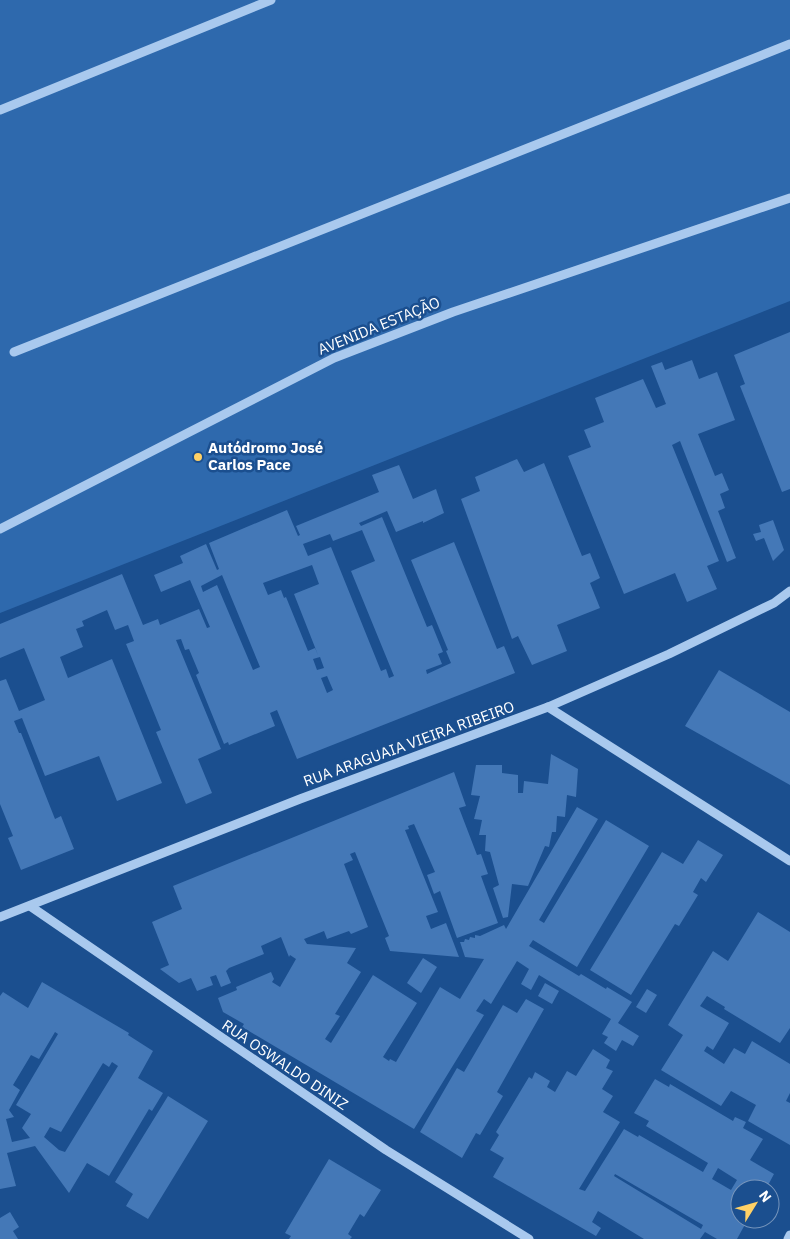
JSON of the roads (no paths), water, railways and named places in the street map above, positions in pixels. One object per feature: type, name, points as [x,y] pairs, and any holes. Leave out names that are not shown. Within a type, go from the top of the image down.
[{"type":"street","points":[[0,110],[271,0]]},
{"type":"street","points":[[14,352],[790,44]]},
{"type":"street","name":"AVENIDA ESTAÇÃO","points":[[0,530],[334,358],[453,312],[790,198]]},
{"type":"street","name":"RUA ARAGUAIA VIEIRA RIBEIRO","points":[[0,917],[300,799],[548,707],[669,654],[774,603],[790,591]]},
{"type":"street","points":[[548,707],[790,860]]},
{"type":"street","name":"RUA OSWALDO DINIZ","points":[[30,906],[386,1150],[529,1239]]},
{"type":"street","points":[[788,1239],[790,1235]]},
{"type":"place","name":"Autódromo José Carlos Pace","points":[[198,457]]}]
